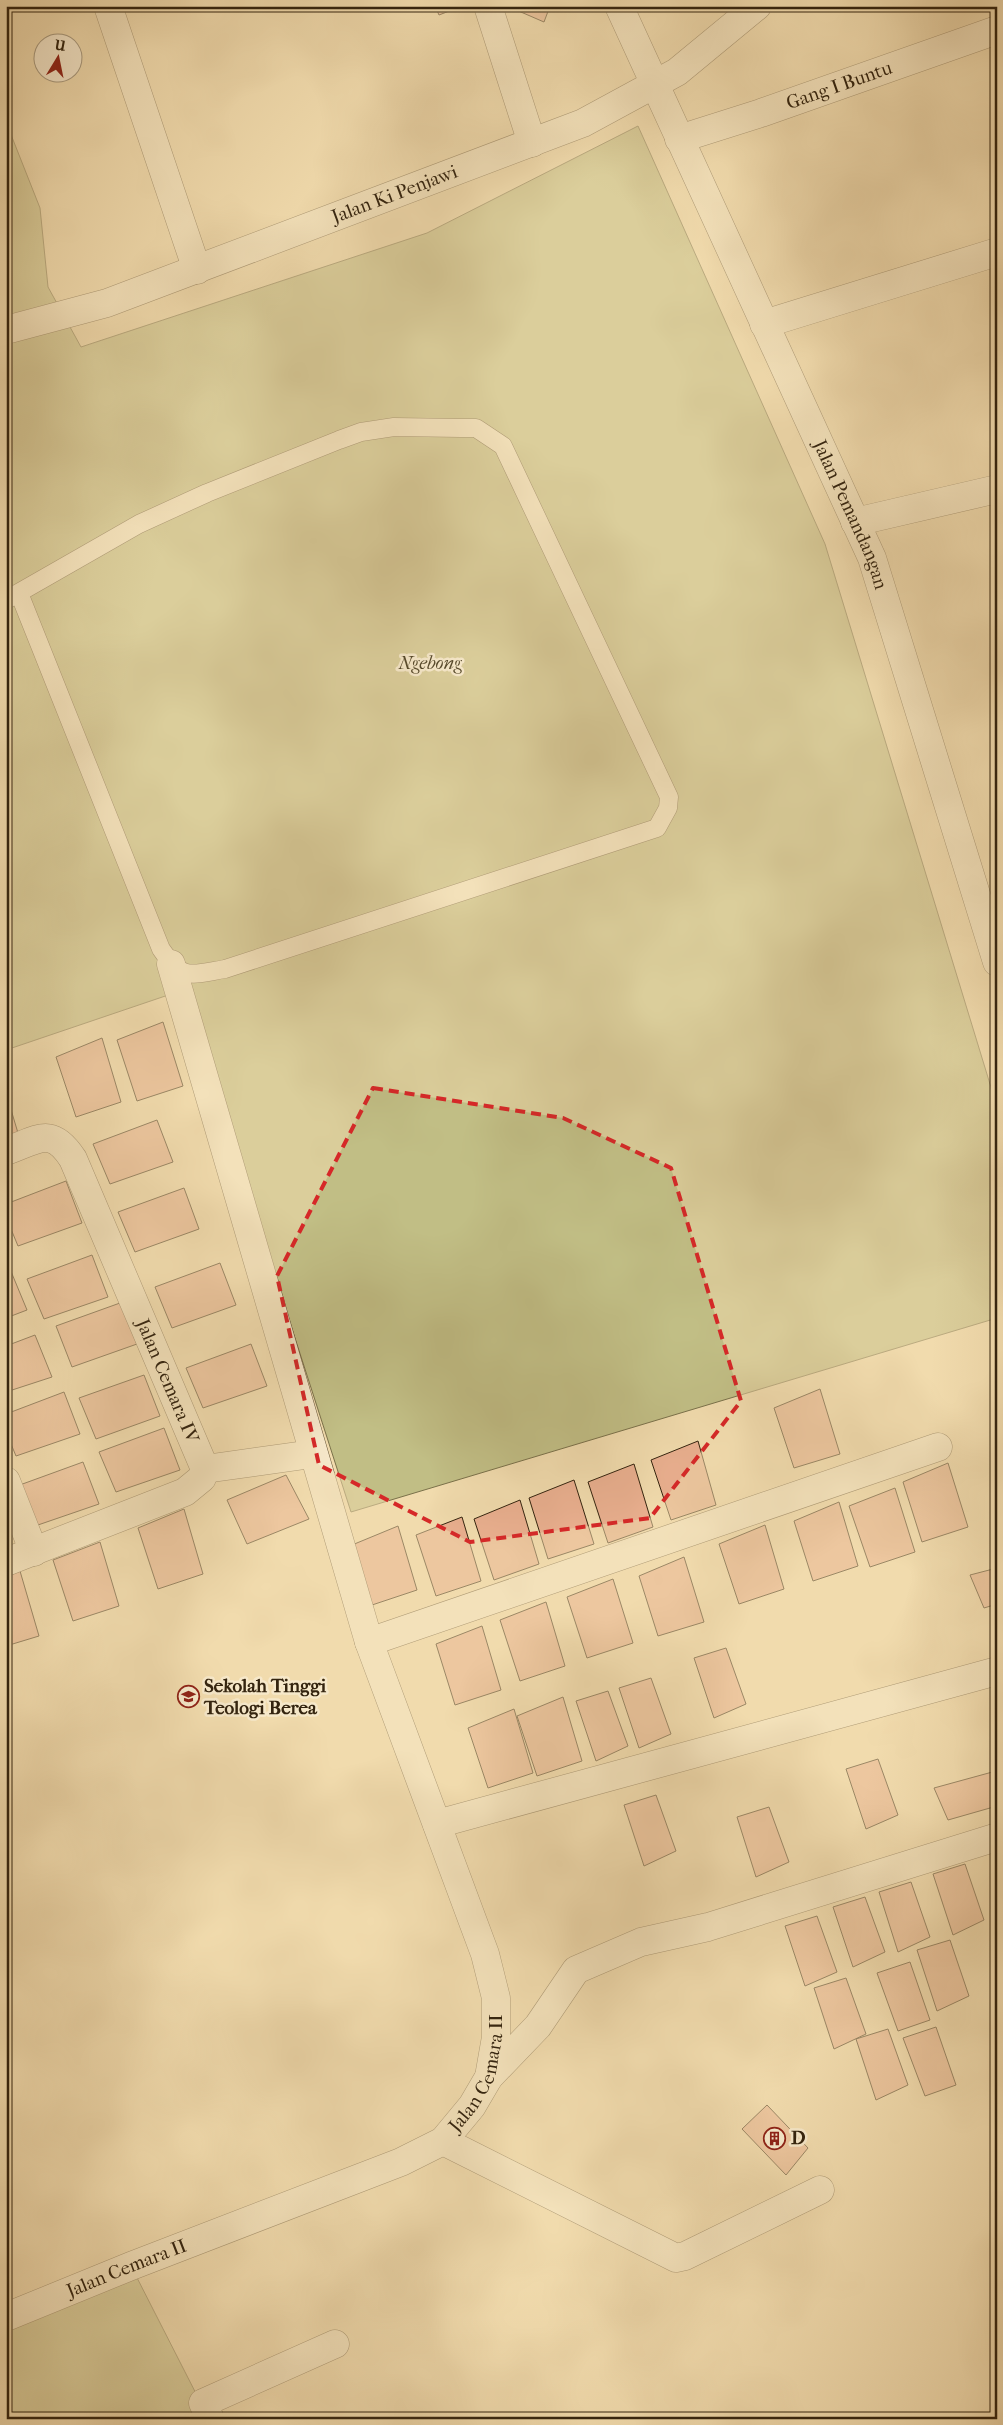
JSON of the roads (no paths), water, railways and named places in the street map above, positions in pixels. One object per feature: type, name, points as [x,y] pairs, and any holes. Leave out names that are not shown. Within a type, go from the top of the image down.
[{"type":"street","points":[[108,6],[197,270]]},
{"type":"street","points":[[488,6],[532,143]]},
{"type":"street","name":"Jalan Pemandangan","points":[[619,6],[872,558],[997,962]]},
{"type":"street","name":"Jalan Ki Penjawi","points":[[6,330],[107,303],[583,123],[677,72],[757,6]]},
{"type":"street","name":"Gang I Buntu","points":[[679,139],[761,113],[997,30]]},
{"type":"street","points":[[764,324],[997,252]]},
{"type":"street","points":[[855,522],[997,489]]},
{"type":"street","name":"Jalan Cemara II","points":[[6,2317],[131,2266],[401,2162],[443,2141],[472,2106],[489,2077],[496,2037],[496,1998],[485,1954],[369,1642],[312,1454],[171,964]]},
{"type":"street","name":"Jalan Cemara IV","points":[[6,1151],[46,1137],[62,1142],[73,1158],[204,1469]]},
{"type":"street","points":[[369,1642],[938,1447]]},
{"type":"street","points":[[6,1562],[186,1492],[202,1478],[204,1469],[312,1454]]},
{"type":"street","points":[[6,1481],[34,1552]]},
{"type":"street","points":[[437,1824],[997,1671]]},
{"type":"street","points":[[489,2077],[538,2026],[576,1970],[641,1942],[708,1927],[997,1837]]},
{"type":"street","points":[[443,2141],[676,2258],[685,2256],[820,2190]]},
{"type":"street","points":[[210,2419],[202,2403],[335,2344]]},
{"type":"lane","points":[[394,427],[476,428],[503,446],[669,797],[668,808],[657,828],[225,969],[187,974],[178,971],[160,949],[13,596],[139,524],[207,493],[361,432],[394,427]]},
{"type":"place","name":"Sekolah Tinggi Teologi Berea","points":[[188,1697]]},
{"type":"place","name":"D","points":[[775,2138]]},
{"type":"park label","name":"Ngebong","points":[[430,663]]}]
